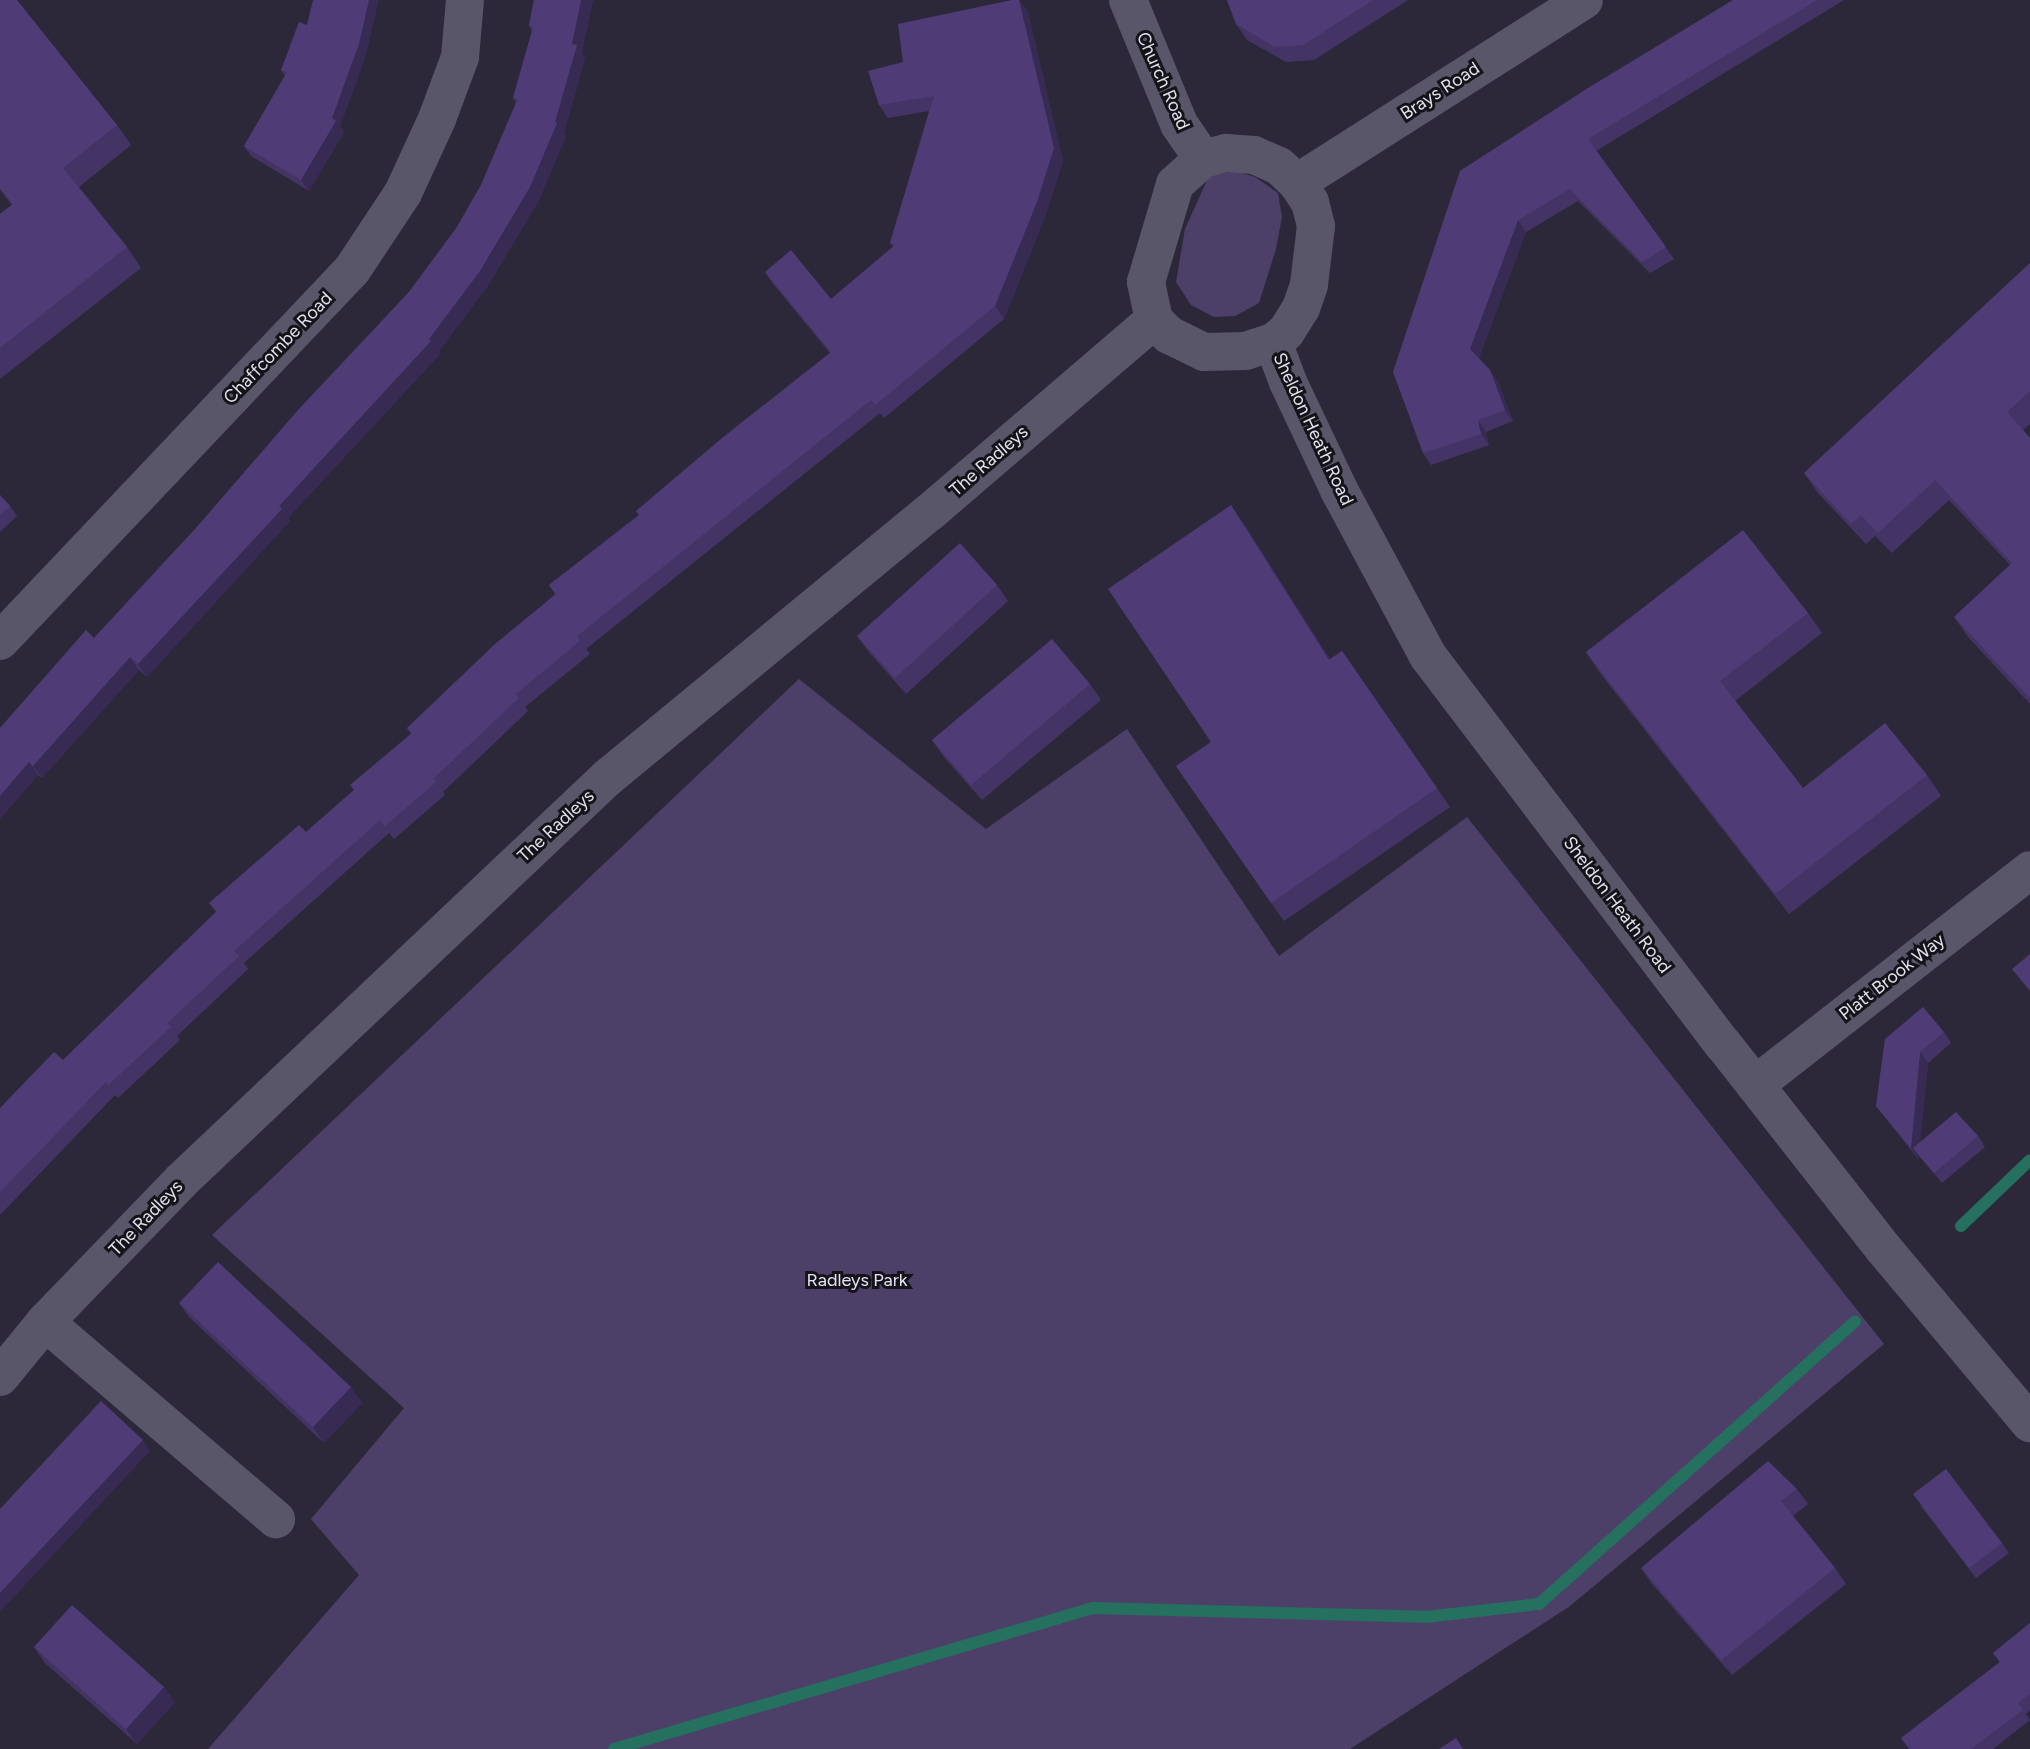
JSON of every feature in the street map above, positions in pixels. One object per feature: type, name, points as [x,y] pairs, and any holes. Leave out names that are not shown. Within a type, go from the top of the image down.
[{"type":"street","name":"Chaffcombe Road","points":[[0,641],[352,270],[403,193],[437,119],[460,57],[466,0]]},
{"type":"street","name":"Church Road","points":[[1128,0],[1179,124],[1203,159]]},
{"type":"street","name":"Brays Road","points":[[1297,183],[1584,0]]},
{"type":"street","points":[[1226,153],[1254,155],[1279,166],[1297,183],[1310,202],[1316,226],[1309,285],[1301,308],[1286,332],[1273,342],[1246,351],[1204,352],[1169,335],[1154,320],[1146,282],[1165,210],[1175,184],[1203,159],[1226,153]]},
{"type":"street","name":"The Radleys","points":[[0,1377],[45,1322],[181,1181],[607,778],[930,512],[1154,320]]},
{"type":"street","name":"Sheldon Heath Road","points":[[1273,342],[1288,382],[1339,490],[1428,656],[1883,1248],[2030,1423]]},
{"type":"street","name":"Platt Brook Way","points":[[1755,1084],[2030,870]]},
{"type":"street","points":[[45,1322],[276,1519]]},
{"type":"green space","points":[[1235,171],[1255,177],[1278,193],[1282,217],[1276,249],[1259,303],[1235,316],[1214,317],[1191,305],[1176,282],[1185,229],[1209,176]]},
{"type":"green space","name":"Radleys Park","points":[[799,679],[986,829],[1127,729],[1279,956],[1467,817],[1884,1344],[1570,1606],[1350,1749],[208,1749],[359,1575],[311,1519],[404,1408],[212,1235]]},
{"type":"building","points":[[0,0],[17,0],[117,125],[63,168],[127,247],[0,348],[0,214],[13,204],[0,188]]},
{"type":"building","points":[[313,0],[369,0],[359,44],[332,118],[336,121],[301,180],[244,146],[287,72],[281,70],[299,22],[307,25]]},
{"type":"building","points":[[534,0],[581,0],[572,44],[577,45],[555,122],[557,123],[530,187],[480,271],[429,339],[431,341],[279,506],[282,509],[138,664],[130,657],[33,766],[29,762],[0,796],[0,728],[86,630],[94,638],[196,528],[298,410],[409,292],[457,227],[481,185],[518,99],[513,98],[533,27],[529,26]]},
{"type":"building","points":[[1019,0],[1054,148],[1037,202],[995,306],[875,405],[871,400],[577,636],[580,641],[516,694],[519,698],[433,779],[436,782],[385,826],[380,820],[234,951],[239,956],[167,1023],[171,1027],[108,1085],[106,1082],[0,1192],[0,1108],[54,1052],[63,1060],[217,911],[209,903],[299,825],[306,832],[354,790],[350,785],[412,733],[407,728],[495,644],[556,594],[549,585],[639,515],[636,511],[722,438],[831,352],[765,272],[791,250],[831,299],[895,245],[890,243],[934,96],[879,105],[868,71],[903,62],[898,24]]},
{"type":"building","points":[[1227,0],[1373,0],[1303,45],[1275,47],[1236,24]]},
{"type":"building","points":[[1733,0],[1817,0],[1588,139],[1666,247],[1642,262],[1570,189],[1518,220],[1470,349],[1490,370],[1505,410],[1478,420],[1481,434],[1423,453],[1393,372],[1460,171],[1588,88]]},
{"type":"building","points":[[2030,263],[2030,391],[2007,412],[2030,438],[2029,697],[1954,617],[2012,563],[1935,480],[1878,533],[1861,515],[1851,524],[1804,473]]},
{"type":"building","points":[[0,495],[10,506],[0,515]]},
{"type":"building","points":[[1231,505],[1329,660],[1342,651],[1437,788],[1271,903],[1176,766],[1211,742],[1108,589]]},
{"type":"building","points":[[1743,530],[1808,613],[1720,681],[1803,788],[1885,723],[1927,775],[1775,894],[1586,652]]},
{"type":"building","points":[[960,543],[997,585],[895,678],[857,636]]},
{"type":"building","points":[[1052,639],[1090,684],[971,785],[932,740]]},
{"type":"building","points":[[2030,954],[2030,991],[2012,969]]},
{"type":"building","points":[[1923,1007],[1944,1032],[1920,1052],[1911,1148],[1876,1106],[1885,1039]]},
{"type":"building","points":[[1956,1112],[1978,1136],[1934,1173],[1913,1148]]},
{"type":"building","points":[[218,1262],[351,1387],[313,1427],[179,1303]]},
{"type":"building","points":[[101,1401],[143,1440],[0,1593],[0,1509]]},
{"type":"building","points":[[1768,1461],[1797,1489],[1781,1501],[1835,1568],[1721,1660],[1641,1568]]},
{"type":"building","points":[[1946,1469],[2002,1543],[1969,1568],[1913,1494]]},
{"type":"building","points":[[72,1605],[164,1687],[126,1729],[34,1647]]},
{"type":"building","points":[[2030,1623],[2030,1694],[2018,1703],[2023,1710],[1971,1749],[1910,1749],[1901,1738],[2000,1662],[1993,1653]]},
{"type":"building","points":[[1456,1738],[1463,1749],[1439,1749]]},
{"type":"waterway","points":[[1961,1226],[2030,1160]]},
{"type":"waterway","points":[[614,1749],[1093,1608],[1426,1617],[1539,1604],[1855,1321]]}]
